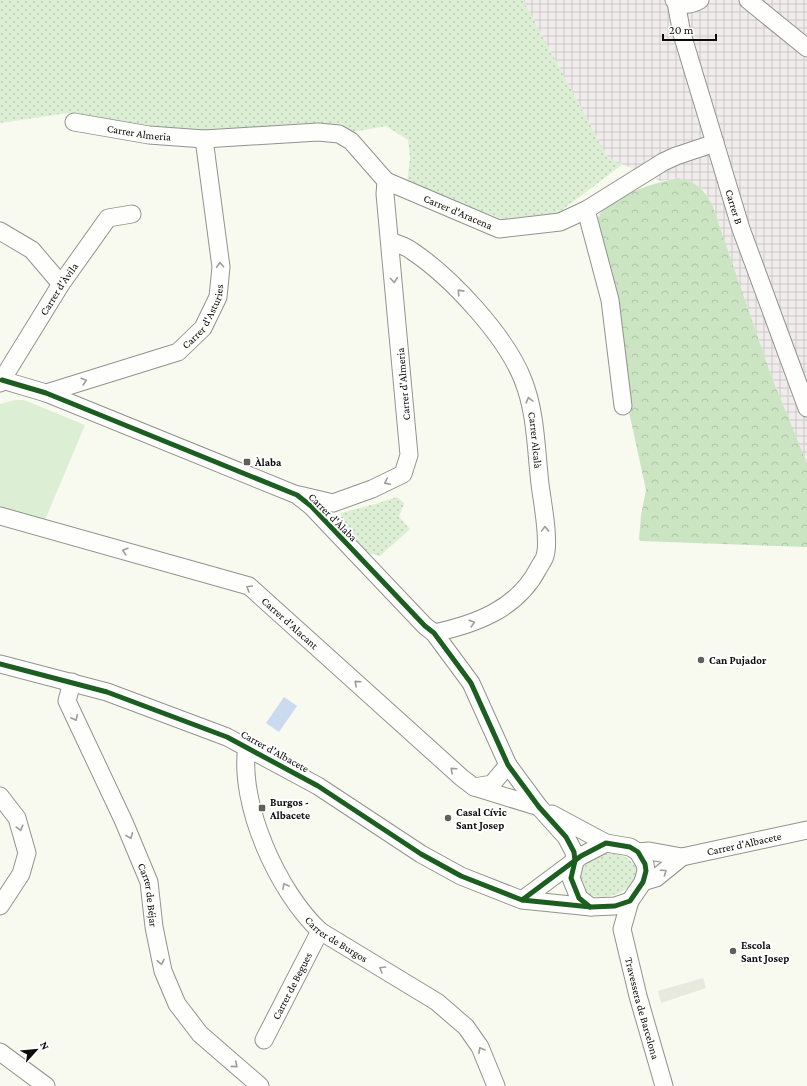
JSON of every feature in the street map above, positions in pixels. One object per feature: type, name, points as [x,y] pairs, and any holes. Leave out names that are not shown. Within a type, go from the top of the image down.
[{"type":"street","name":"Carrer B","points":[[675,1],[684,4],[700,0]]},
{"type":"street","points":[[748,0],[807,48]]},
{"type":"street","name":"Carrer B","points":[[675,1],[682,34],[741,229],[807,408]]},
{"type":"street","name":"Carrer Almeria","points":[[74,122],[150,134],[204,139]]},
{"type":"street","name":"Carrer d'Aracena","points":[[204,139],[318,132],[339,134],[352,141],[386,181],[499,229],[560,222],[586,210],[663,162],[715,143]]},
{"type":"street","name":"Carrer d'Asturies","points":[[46,393],[178,352],[203,328],[218,297],[221,267],[204,139]]},
{"type":"street","name":"Carrer d'Almeria","points":[[333,503],[372,489],[403,474],[409,455],[385,194],[386,181]]},
{"type":"street","points":[[586,210],[610,300],[623,406]]},
{"type":"street","name":"Carrer d'Àvila","points":[[1,381],[61,284],[108,218],[132,214]]},
{"type":"street","points":[[0,231],[32,250],[61,284]]},
{"type":"street","name":"Carrer Alcalà","points":[[390,241],[412,250],[452,284],[485,320],[514,358],[524,381],[531,407],[546,527],[545,555],[531,582],[506,606],[483,619],[434,633]]},
{"type":"street","name":"Carrer d'Àlaba","points":[[1,381],[46,393],[297,495],[325,521],[425,626],[434,633],[471,683],[508,765],[510,780],[518,793],[539,807]]},
{"type":"street","points":[[297,495],[333,503],[325,521]]},
{"type":"street","name":"Carrer d'Alacant","points":[[0,516],[250,586],[462,778],[474,787],[539,807]]},
{"type":"street","name":"Carrer d'Albacete","points":[[0,664],[107,692],[165,713],[247,746],[318,786],[421,854],[461,876],[522,900],[594,907],[615,906],[630,901]]},
{"type":"street","name":"Carrer de Béjar","points":[[72,682],[67,701],[124,822],[148,882],[163,971],[177,1004],[200,1034],[260,1086]]},
{"type":"street","name":"Carrer de Burgos","points":[[247,746],[244,763],[252,810],[263,840],[292,899],[306,919],[320,931],[437,1002],[466,1027],[480,1047],[496,1086]]},
{"type":"street","points":[[474,787],[492,784],[508,765]]},
{"type":"street","points":[[0,796],[17,818],[26,853],[21,874],[0,906]]},
{"type":"street","points":[[539,807],[566,837],[574,852],[575,861],[571,878],[579,898],[594,907],[622,929]]},
{"type":"street","name":"Carrer d'Albacete","points":[[539,807],[606,843],[630,847],[638,852],[649,851],[682,857],[807,830]]},
{"type":"street","points":[[554,877],[565,852],[566,837]]},
{"type":"street","points":[[522,900],[575,861],[606,843]]},
{"type":"street","points":[[630,901],[643,882],[646,871],[645,864],[638,852]]},
{"type":"street","name":"Carrer d'Albacete","points":[[643,882],[656,878],[682,857]]},
{"type":"street","name":"Travessera de Barcelona","points":[[630,901],[622,929],[638,996],[664,1086]]},
{"type":"street","name":"Carrer de Begues","points":[[264,1040],[320,931]]},
{"type":"street","points":[[0,1052],[46,1086]]},
{"type":"shaded area","points":[[523,0],[807,0],[807,463],[772,378],[712,204],[704,190],[680,178],[660,181],[608,158]]},
{"type":"shaded area","points":[[703,978],[706,988],[661,1003],[658,991]]},
{"type":"green space","points":[[0,0],[523,0],[608,158],[623,164],[558,213],[502,219],[407,182],[410,158],[408,140],[386,126],[353,132],[209,134],[68,113],[0,123]]},
{"type":"green space","points":[[679,178],[699,187],[706,194],[712,204],[772,378],[807,463],[807,547],[640,541],[639,539],[641,515],[646,490],[626,398],[596,221],[609,204],[627,194],[650,185]]},
{"type":"green space","points":[[15,400],[24,400],[85,425],[45,520],[0,507],[0,404]]},
{"type":"green space","points":[[397,497],[404,503],[399,517],[410,529],[380,556],[368,553],[341,522],[341,513]]},
{"type":"green space","points":[[609,853],[618,854],[632,862],[637,869],[635,880],[624,890],[610,896],[603,897],[589,895],[584,891],[581,884],[580,873],[589,861]]},
{"type":"water","points":[[284,697],[297,706],[279,732],[266,723]]},
{"type":"cycle path","points":[[2,380],[46,393],[297,495],[311,506],[425,626],[434,633],[471,683],[508,765],[539,807],[566,837],[574,852],[575,861],[571,878],[579,898],[590,907]]},
{"type":"cycle path","points":[[0,664],[107,692],[227,737],[318,786],[421,854],[461,876],[522,900],[591,907],[615,906],[630,901],[643,882],[646,871],[645,864],[638,852],[630,847],[606,843],[581,856],[522,900]]},
{"type":"place","name":"Àlaba","points":[[247,462]]},
{"type":"place","name":"Can Pujador","points":[[701,660]]},
{"type":"place","name":"Burgos - Albacete","points":[[262,808]]},
{"type":"place","name":"Casal Cívic Sant Josep","points":[[448,818]]},
{"type":"place","name":"Escola Sant Josep","points":[[733,951]]}]
